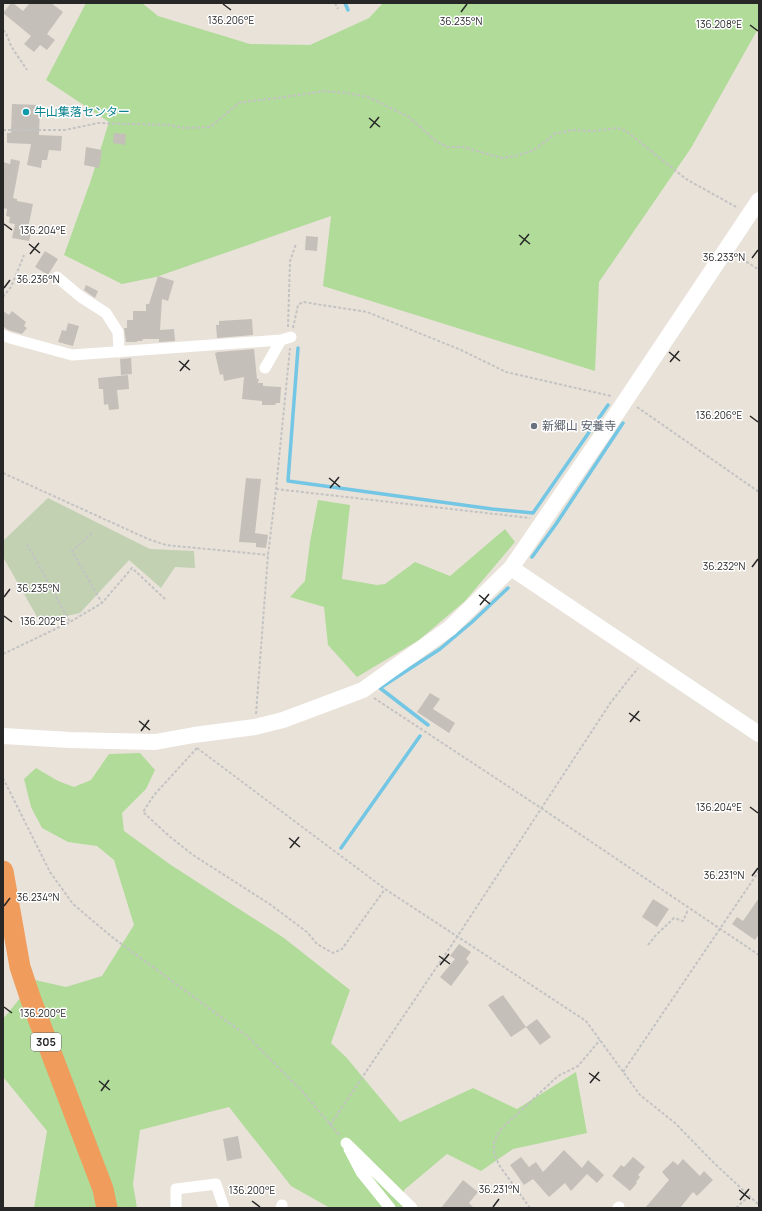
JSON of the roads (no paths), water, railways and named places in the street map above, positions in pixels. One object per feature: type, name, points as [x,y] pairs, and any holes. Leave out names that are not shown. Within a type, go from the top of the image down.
[{"type":"highway","name":"305","points":[[3,872],[20,967],[30,1000],[103,1189],[107,1208]]},
{"type":"street","points":[[3,736],[70,740],[155,742],[196,741],[283,720],[363,690],[450,628],[511,568],[626,400],[759,200]]},
{"type":"street","points":[[57,277],[81,297],[106,313],[118,332],[119,352]]},
{"type":"street","points":[[3,335],[72,355],[287,338],[264,368]]},
{"type":"street","points":[[511,568],[759,734]]},
{"type":"street","points":[[390,1208],[361,1172],[346,1143],[412,1208]]},
{"type":"street","points":[[176,1208],[176,1189],[216,1184],[224,1208]]},
{"type":"waterway","points":[[345,3],[348,10]]},
{"type":"waterway","points":[[298,348],[288,481],[492,509],[533,513],[608,405]]},
{"type":"waterway","points":[[532,557],[556,524],[623,423]]},
{"type":"waterway","points":[[428,725],[380,688],[440,649],[472,622],[508,588]]},
{"type":"waterway","points":[[341,848],[420,736]]},
{"type":"place","name":"牛山集落センター","points":[[26,112]]},
{"type":"place","name":"新郷山 安養寺","points":[[534,426]]}]
